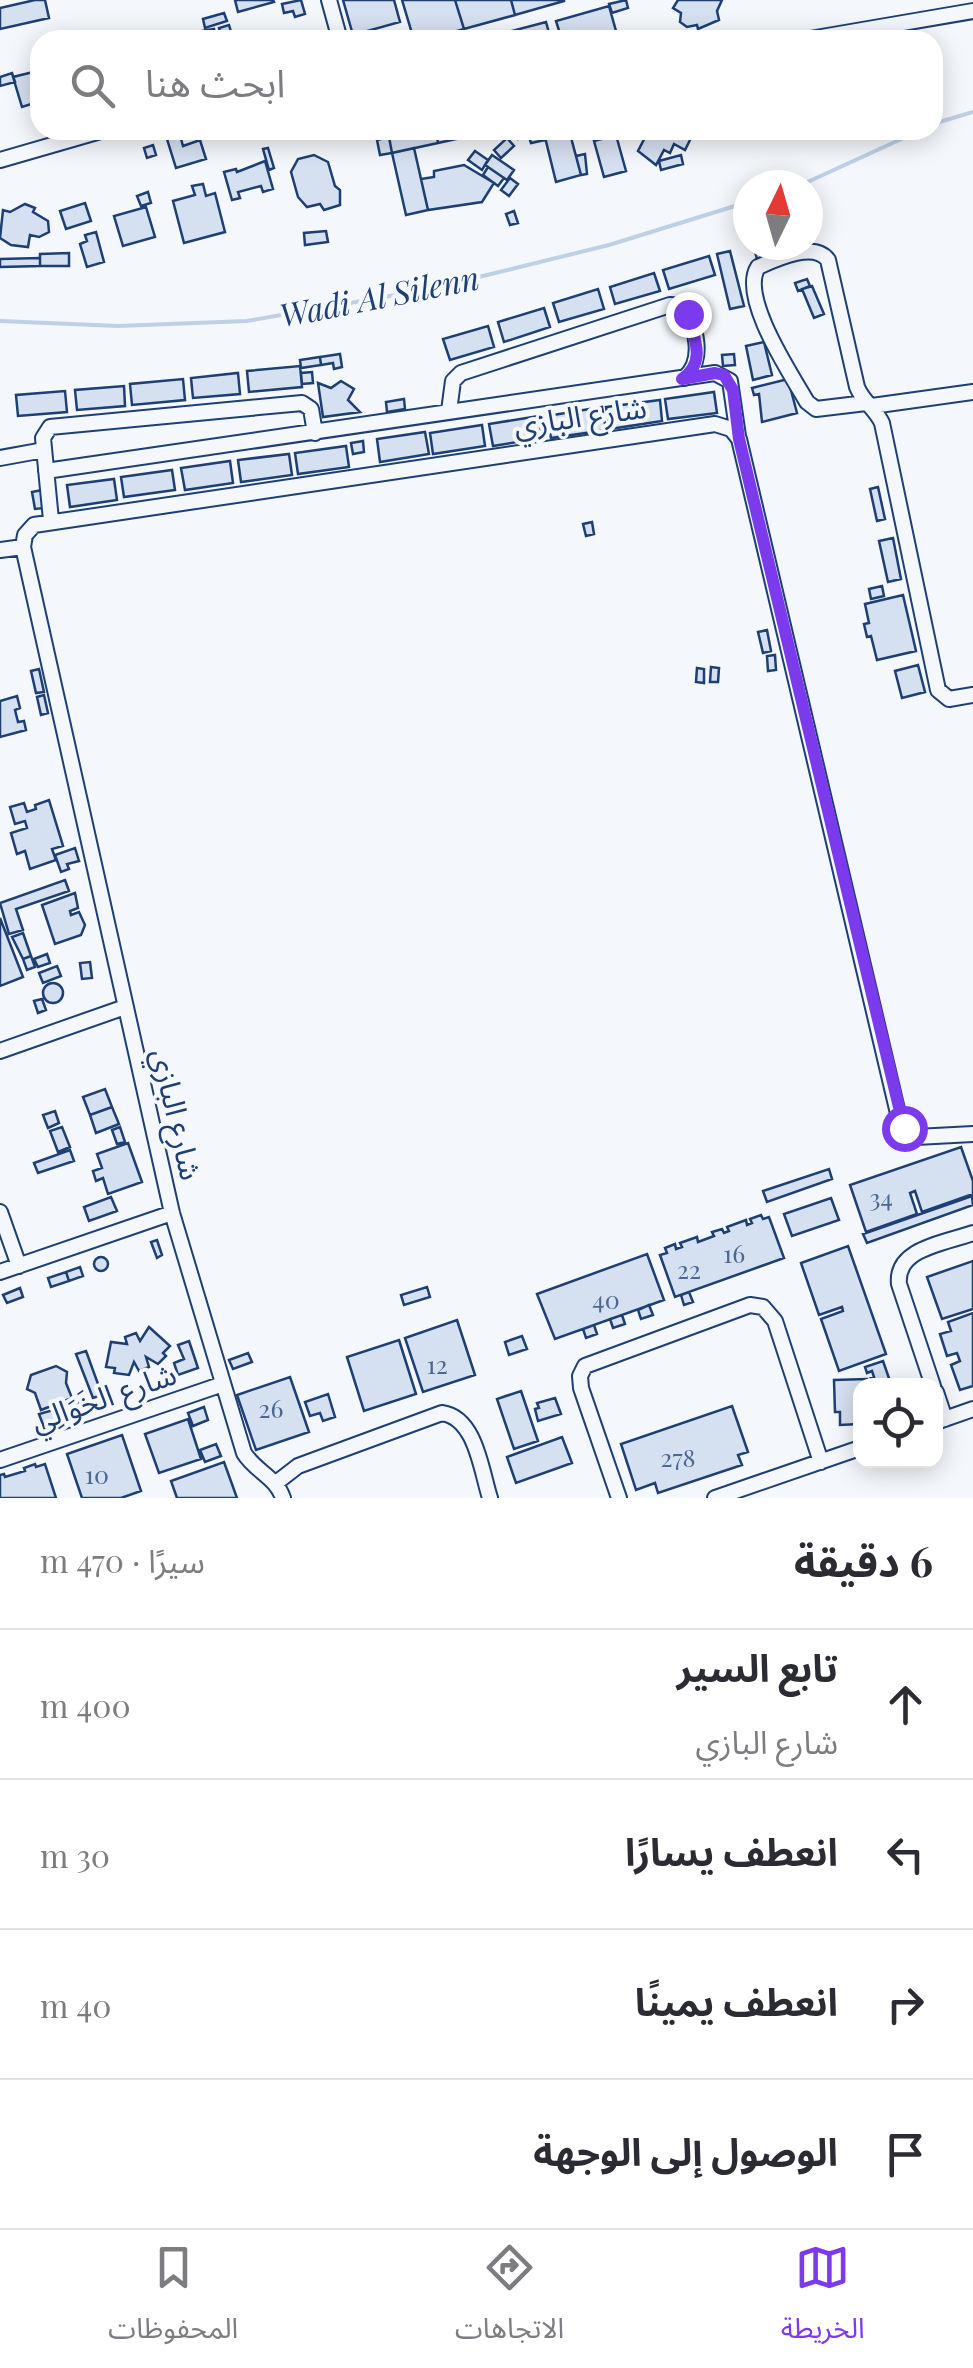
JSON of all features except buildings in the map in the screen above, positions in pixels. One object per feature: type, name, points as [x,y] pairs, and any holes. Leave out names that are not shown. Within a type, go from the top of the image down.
[{"type":"street","points":[[329,0],[337,30]]},
{"type":"street","points":[[862,30],[973,11]]},
{"type":"street","points":[[0,160],[69,140]]},
{"type":"street","points":[[973,392],[869,404],[816,409],[807,402],[765,326],[752,278],[758,267],[813,250],[826,256],[858,387],[869,404],[882,423],[938,690],[949,698],[973,694]]},
{"type":"street","points":[[449,411],[453,381],[461,373],[670,305],[681,306],[688,314],[698,354],[695,368],[682,379]]},
{"type":"street","points":[[46,470],[715,373],[730,381],[739,439],[900,1122],[916,1136],[973,1134]]},
{"type":"street","points":[[0,550],[23,548],[28,529],[51,520],[44,434],[54,426],[302,403],[311,409],[315,432]]},
{"type":"street","name":"شارع البازي","points":[[51,520],[714,424],[732,429],[739,439]]},
{"type":"street","points":[[0,458],[44,450]]},
{"type":"street","name":"شارع البازي","points":[[23,548],[172,1213],[244,1452],[259,1472],[276,1483],[284,1498]]},
{"type":"street","points":[[0,1051],[126,1007]]},
{"type":"street","points":[[0,1212],[19,1266]]},
{"type":"street","points":[[0,1272],[172,1213]]},
{"type":"street","points":[[930,1378],[898,1284],[898,1273],[911,1255],[973,1233]]},
{"type":"street","points":[[619,1498],[581,1388],[580,1376],[585,1366],[750,1306],[768,1310],[774,1321],[821,1462]]},
{"type":"street","name":"شارع الخَوَالِي","points":[[0,1460],[223,1384]]},
{"type":"street","points":[[943,1420],[973,1409]]},
{"type":"street","points":[[276,1483],[298,1466],[442,1413],[456,1416],[466,1425],[490,1498]]},
{"type":"street","points":[[716,1498],[853,1451]]},
{"type":"waterway","name":"Wadi Al Silenn","points":[[943,121],[973,112]]},
{"type":"waterway","name":"Wadi Al Silenn","points":[[823,175],[899,140]]},
{"type":"waterway","name":"Wadi Al Silenn","points":[[0,321],[118,326],[247,321],[430,289],[609,245],[733,207]]},
{"type":"route","points":[[688,314],[698,354],[695,368],[682,379],[715,373],[724,375],[733,390],[739,439],[904,1128]]}]
